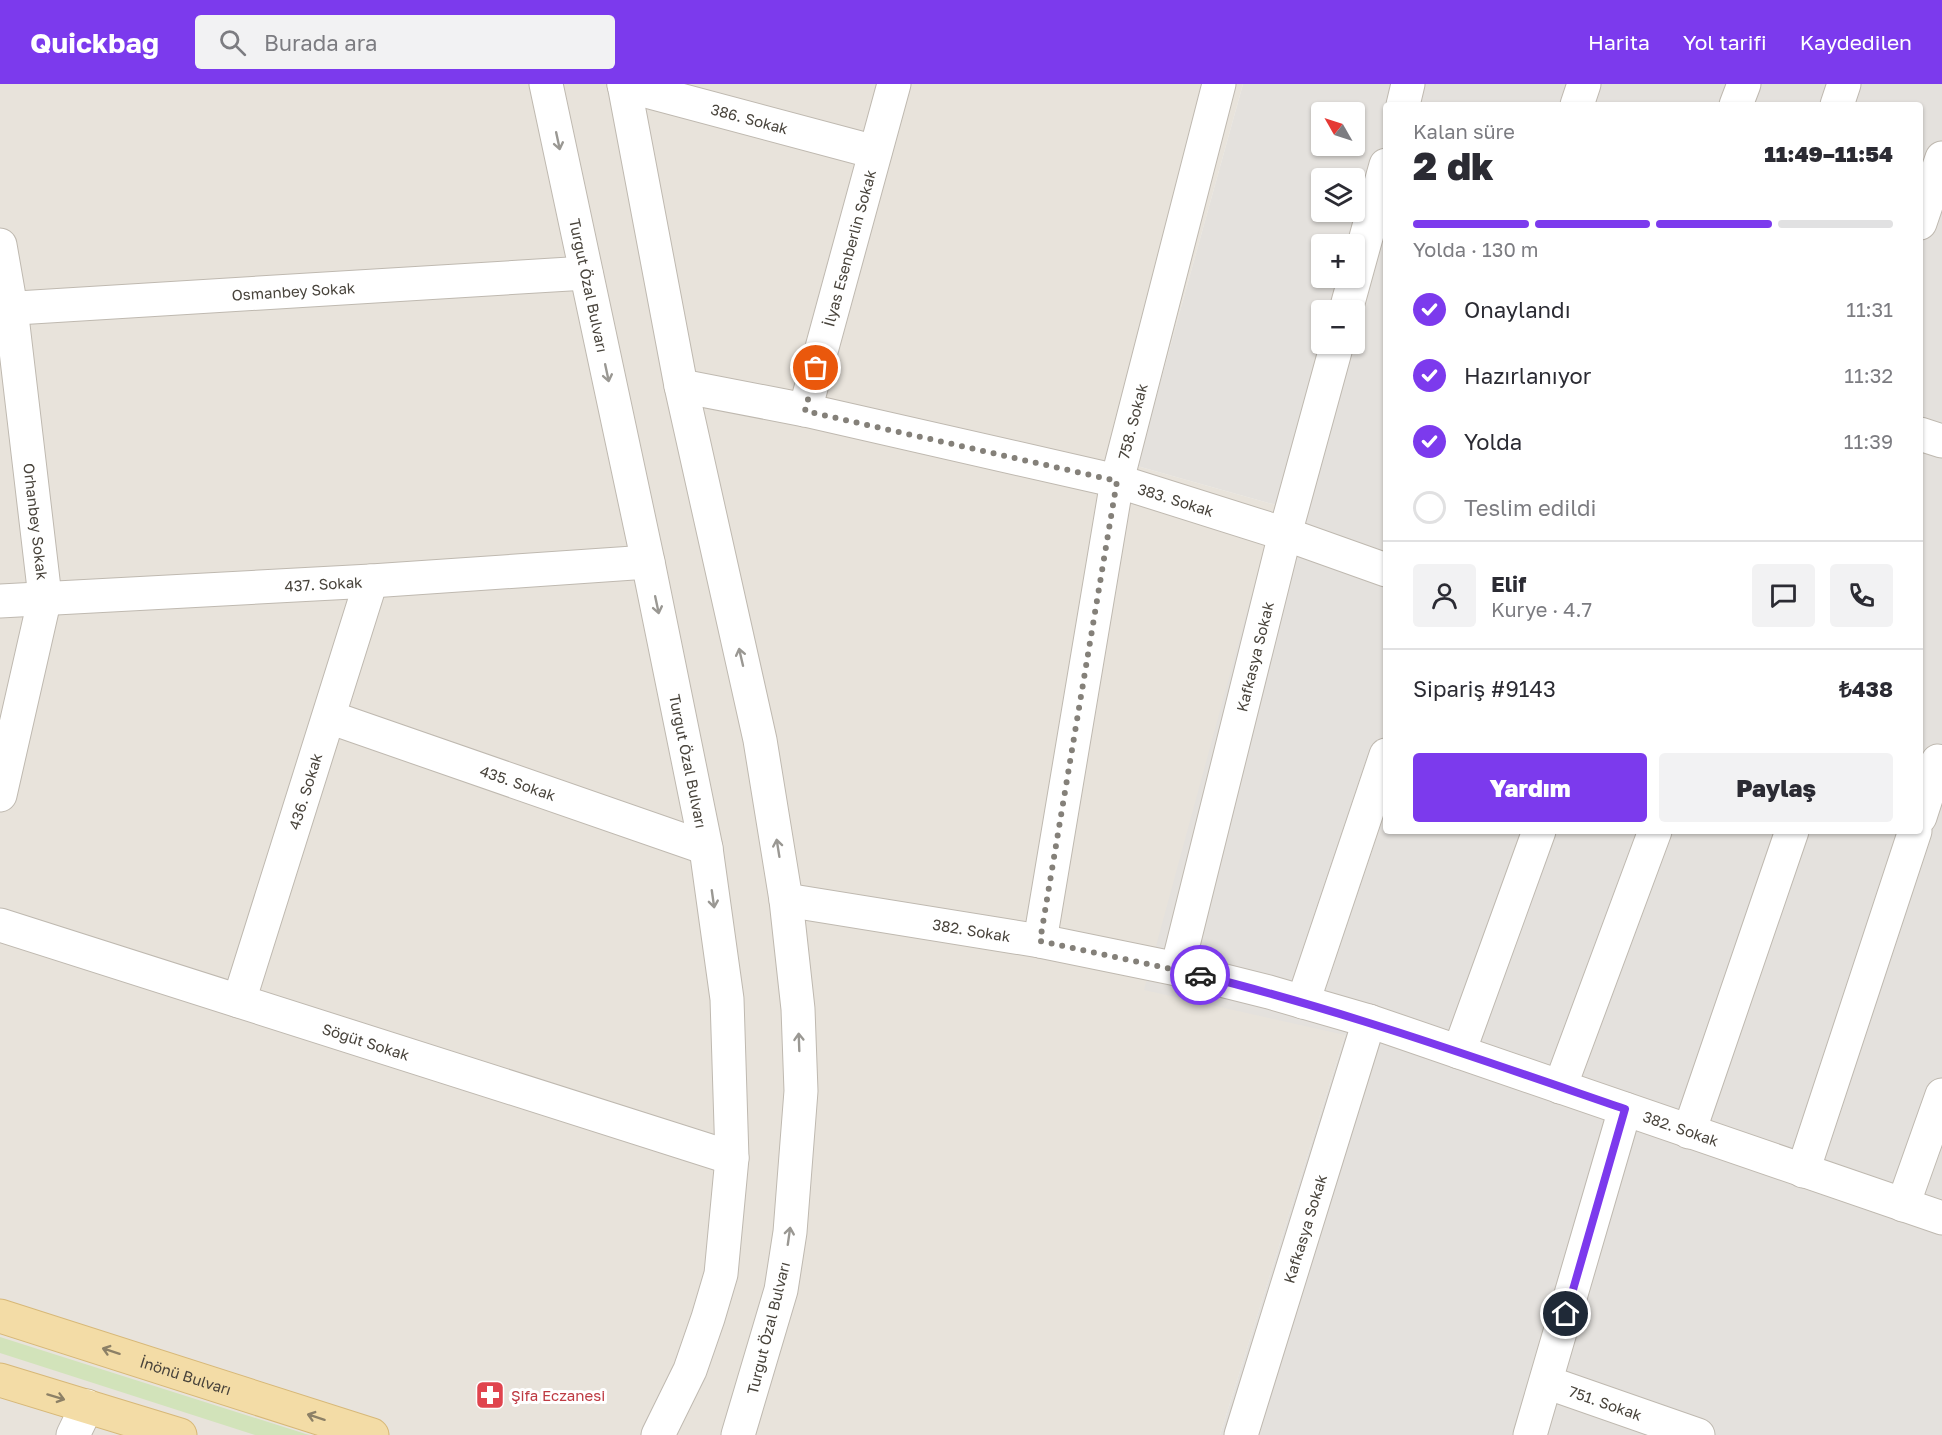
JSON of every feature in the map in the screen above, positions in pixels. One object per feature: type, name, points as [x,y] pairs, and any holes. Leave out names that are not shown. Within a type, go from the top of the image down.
[{"type":"main road","name":"İnönü Bulvarı","points":[[0,1316],[372,1435]]},
{"type":"main road","points":[[0,1380],[180,1435]]},
{"type":"street","name":"Turgut Özal Bulvarı","points":[[546,84],[648,562],[706,848],[727,999],[732,1158],[721,1274],[690,1370],[658,1435]]},
{"type":"street","name":"Turgut Özal Bulvarı","points":[[624,84],[681,386],[760,740],[786,900],[798,1009],[801,1091],[790,1232],[781,1290],[738,1435]]},
{"type":"street","name":"386. Sokak","points":[[624,84],[875,152]]},
{"type":"street","name":"İlyas Esenberlin Sokak","points":[[805,411],[894,84]]},
{"type":"street","name":"758. Sokak","points":[[1040,941],[1117,481],[1219,84]]},
{"type":"street","points":[[1403,102],[1408,84]]},
{"type":"street","points":[[1577,102],[1584,84]]},
{"type":"street","points":[[1737,102],[1744,84]]},
{"type":"street","points":[[1838,102],[1844,84]]},
{"type":"street","points":[[1923,214],[1942,158]]},
{"type":"street","points":[[1349,300],[1383,176]]},
{"type":"street","name":"Orhanbey Sokak","points":[[0,245],[5,309],[45,597],[0,795]]},
{"type":"street","name":"Osmanbey Sokak","points":[[5,309],[586,273]]},
{"type":"street","name":"Kafkasya Sokak","points":[[1177,969],[1284,534],[1334,354]]},
{"type":"street","name":"383. Sokak","points":[[681,386],[805,411],[1117,481],[1284,534],[1383,569]]},
{"type":"street","points":[[1923,435],[1942,441]]},
{"type":"street","name":"437. Sokak","points":[[0,601],[372,581],[648,562]]},
{"type":"street","name":"436. Sokak","points":[[239,1001],[372,581]]},
{"type":"street","name":"435. Sokak","points":[[329,717],[706,848]]},
{"type":"street","points":[[1923,804],[1933,759]]},
{"type":"street","points":[[1303,1002],[1383,764]]},
{"type":"street","points":[[1460,1052],[1538,834]]},
{"type":"street","points":[[1560,1087],[1654,834]]},
{"type":"street","points":[[1689,1132],[1791,834]]},
{"type":"street","points":[[1803,1171],[1914,834]]},
{"type":"street","name":"382. Sokak","points":[[786,900],[1040,941],[1177,969],[1303,1002],[1369,1021],[1942,1218]]},
{"type":"street","name":"Söğüt Sokak","points":[[0,925],[732,1158]]},
{"type":"street","name":"Kafkasya Sokak","points":[[1241,1435],[1369,1021]]},
{"type":"street","points":[[1903,1205],[1942,1095]]},
{"type":"street","points":[[1530,1435],[1625,1109]]},
{"type":"street","name":"751. Sokak","points":[[1546,1382],[1698,1435]]},
{"type":"street","points":[[73,1435],[87,1406]]},
{"type":"shaded area","points":[[0,84],[1243,84],[1137,466],[1276,505],[1345,1035],[1220,1435],[0,1435]]},
{"type":"shaded area","points":[[1243,84],[1942,84],[1942,1435],[1220,1435],[1345,1035],[1144,990],[1276,505],[1137,466]]},
{"type":"green space","points":[[0,1337],[310,1435],[255,1435],[0,1353]]},
{"type":"way so far","points":[[816,368],[805,411],[1117,481],[1040,941],[1200,975]]},
{"type":"place","name":"Şifa Eczanesi","points":[[490,1395]]},
{"type":"route","points":[[1200,975],[1369,1021],[1625,1109],[1566,1314]]}]
